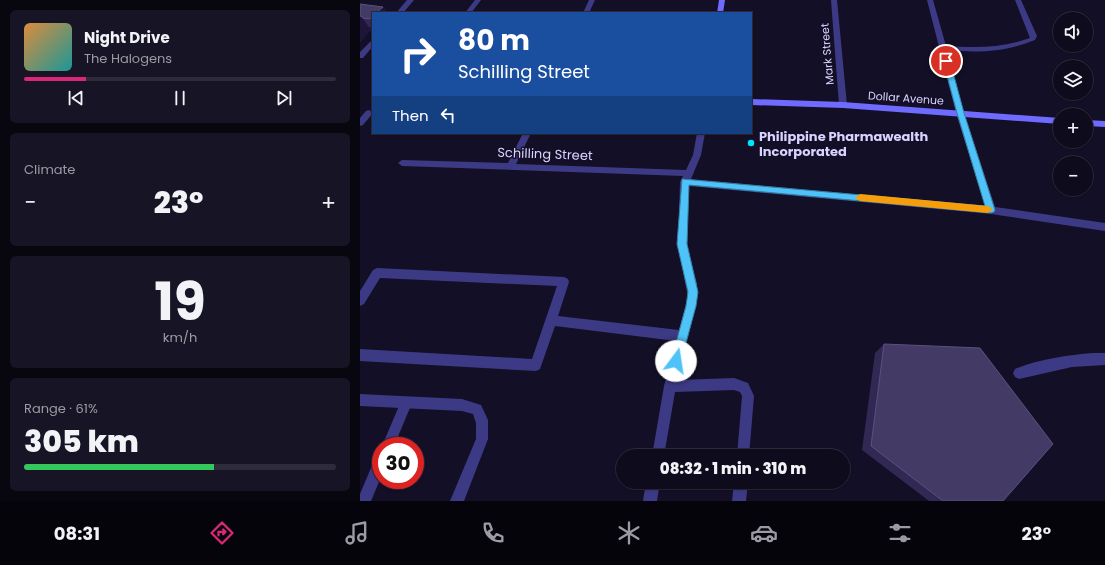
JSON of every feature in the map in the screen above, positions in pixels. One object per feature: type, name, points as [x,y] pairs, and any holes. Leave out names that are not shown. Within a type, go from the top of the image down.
[{"type":"street","points":[[400,12],[411,0]]},
{"type":"street","points":[[469,12],[478,0]]},
{"type":"street","points":[[586,12],[592,0]]},
{"type":"street","points":[[720,12],[722,0]]},
{"type":"street","name":"Mark Street","points":[[834,0],[843,105]]},
{"type":"street","points":[[930,0],[960,113],[991,210]]},
{"type":"street","points":[[943,48],[991,51],[1033,39],[1034,36],[1018,0]]},
{"type":"street","points":[[360,56],[372,43]]},
{"type":"street","name":"Dollar Avenue","points":[[752,102],[843,105],[1053,120]]},
{"type":"street","points":[[360,123],[369,113]]},
{"type":"street","points":[[1093,123],[1105,124]]},
{"type":"street","points":[[511,166],[527,134]]},
{"type":"street","points":[[659,449],[670,386],[691,306],[693,292],[682,244],[686,177],[696,157],[701,134]]},
{"type":"street","name":"Schilling Street","points":[[402,163],[511,166],[686,177],[991,210],[1105,227]]},
{"type":"street","points":[[360,302],[378,273],[564,282],[536,364],[360,354]]},
{"type":"street","points":[[552,320],[682,336]]},
{"type":"street","points":[[1019,373],[1063,361],[1105,359]]},
{"type":"street","points":[[670,386],[734,384],[744,387],[748,396],[744,449]]},
{"type":"street","points":[[360,400],[462,405],[477,409],[482,417],[482,439],[457,501]]},
{"type":"street","points":[[392,437],[406,403]]},
{"type":"street","points":[[364,501],[372,482]]},
{"type":"street","points":[[650,501],[652,489]]},
{"type":"street","points":[[739,501],[740,489]]},
{"type":"building","points":[[360,4],[383,7],[377,12],[372,12],[372,17],[370,19],[360,16]]},
{"type":"building","points":[[884,344],[980,348],[1053,444],[1003,501],[943,501],[871,446]]},
{"type":"slow traffic","points":[[860,198],[988,209]]},
{"type":"place","name":"Philippine Pharmawealth Incorporated","points":[[751,143]]},
{"type":"route","points":[[676,361],[691,306],[693,292],[682,247],[685,182],[715,183],[991,210],[960,113],[946,61]]}]
